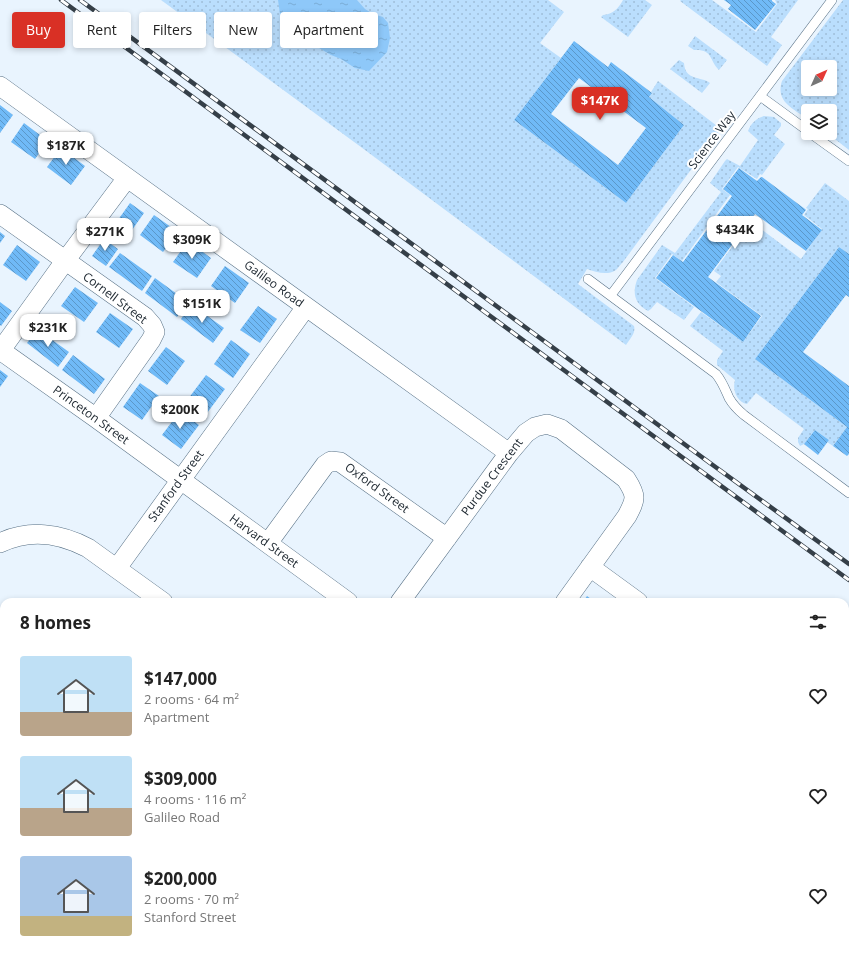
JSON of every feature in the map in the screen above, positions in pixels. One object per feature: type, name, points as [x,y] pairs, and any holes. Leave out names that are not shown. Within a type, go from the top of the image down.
[{"type":"street","name":"Galileo Road","points":[[0,86],[509,454]]},
{"type":"street","points":[[1,350],[127,178]]},
{"type":"street","points":[[0,214],[65,261]]},
{"type":"street","name":"Cornell Street","points":[[65,261],[145,317],[152,325],[155,332],[151,340],[96,418]]},
{"type":"street","name":"Stanford Street","points":[[117,568],[306,307]]},
{"type":"street","name":"Princeton Street","points":[[1,350],[181,480]]},
{"type":"street","name":"Purdue Crescent","points":[[403,598],[526,433],[535,427],[547,424],[561,429],[626,479],[633,490],[634,502],[627,516],[568,598]]},
{"type":"street","name":"Oxford Street","points":[[268,543],[325,465],[331,461],[340,462],[447,538]]},
{"type":"street","name":"Harvard Street","points":[[181,480],[343,598]]},
{"type":"street","points":[[0,543],[20,536],[34,534],[48,534],[75,541],[117,568],[158,598]]},
{"type":"street","points":[[590,567],[633,598]]},
{"type":"lane","name":"Science Way","points":[[611,295],[832,0]]},
{"type":"lane","points":[[760,96],[801,126]]},
{"type":"lane","points":[[820,140],[849,161]]},
{"type":"lane","points":[[588,279],[716,374],[721,380],[737,409],[849,493]]},
{"type":"shaded area","points":[[161,0],[548,0],[564,12],[540,43],[561,58],[514,120],[626,203],[684,125],[649,97],[658,81],[721,129],[617,269],[613,272],[605,273],[587,269],[578,284],[634,326],[633,334],[626,345],[226,48],[272,48],[272,12],[214,12],[214,39],[206,33],[206,12],[177,12]]},
{"type":"shaded area","points":[[623,0],[645,0],[652,5],[628,37],[601,17],[603,15],[610,14]]},
{"type":"shaded area","points":[[712,0],[756,32],[777,4],[775,0],[798,0],[771,37],[782,45],[767,66],[680,1]]},
{"type":"shaded area","points":[[843,0],[849,0],[849,150],[836,140],[837,104],[801,104],[801,114],[783,100],[781,88],[782,81]]},
{"type":"shaded area","points":[[695,36],[727,60],[719,70],[708,53],[705,51],[694,50],[688,46]]},
{"type":"shaded area","points":[[679,60],[684,63],[687,73],[710,83],[702,93],[670,69]]},
{"type":"shaded area","points":[[764,116],[774,117],[781,123],[781,126],[774,135],[785,144],[762,175],[760,174],[757,179],[738,167],[722,189],[730,195],[682,261],[672,254],[655,278],[694,307],[684,320],[657,302],[648,311],[637,302],[635,290],[637,280],[662,245],[675,253],[721,192],[710,183],[727,159],[740,166],[758,140],[748,131],[749,128],[754,121]]},
{"type":"shaded area","points":[[825,183],[849,201],[849,254],[839,247],[755,359],[847,427],[833,446],[827,442],[829,440],[815,430],[804,444],[800,446],[798,438],[804,429],[756,393],[747,404],[740,401],[734,388],[735,380],[717,365],[717,360],[723,351],[690,326],[701,312],[743,342],[762,316],[716,282],[721,276],[714,271],[743,232],[749,236],[757,226],[801,259],[822,229],[804,215],[808,209],[806,208]]},
{"type":"water","points":[[278,0],[357,0],[370,12],[280,12],[280,14]]},
{"type":"water","points":[[378,16],[383,17],[388,23],[390,38],[387,52],[369,71],[355,68],[341,59],[319,48],[378,48]]},
{"type":"building","points":[[724,0],[772,0],[776,4],[755,30],[728,9],[731,5]]},
{"type":"building","points":[[574,41],[608,67],[611,62],[652,93],[649,97],[684,125],[626,203],[514,120]],"holes":[[[579,78],[646,128],[618,165],[551,114]]]},
{"type":"building","points":[[0,105],[13,115],[0,133]]},
{"type":"building","points":[[24,123],[48,141],[35,159],[11,142]]},
{"type":"building","points":[[61,148],[85,166],[71,185],[47,167]]},
{"type":"building","points":[[739,168],[757,181],[762,177],[805,209],[806,210],[802,215],[822,230],[806,251],[755,214],[708,277],[761,316],[743,342],[656,278],[673,255],[683,262],[732,196],[723,189]]},
{"type":"building","points":[[130,203],[144,213],[132,230],[118,220]]},
{"type":"building","points":[[154,215],[178,232],[163,252],[140,235]]},
{"type":"building","points":[[0,232],[5,236],[0,243]]},
{"type":"building","points":[[104,239],[118,249],[106,266],[92,256]]},
{"type":"building","points":[[188,241],[211,258],[197,278],[173,262]]},
{"type":"building","points":[[17,245],[40,262],[26,281],[3,265]]},
{"type":"building","points":[[839,247],[849,254],[849,297],[846,295],[803,352],[849,386],[849,454],[847,456],[833,446],[847,427],[755,359]]},
{"type":"building","points":[[120,253],[152,276],[142,291],[109,267]]},
{"type":"building","points":[[225,266],[249,283],[235,303],[211,286]]},
{"type":"building","points":[[155,278],[188,302],[177,317],[145,293]]},
{"type":"building","points":[[75,287],[98,303],[84,322],[61,306]]},
{"type":"building","points":[[0,302],[12,311],[1,326],[0,325]]},
{"type":"building","points":[[191,304],[224,328],[213,343],[181,319]]},
{"type":"building","points":[[258,306],[277,319],[260,343],[240,330]]},
{"type":"building","points":[[110,313],[133,329],[119,348],[96,332]]},
{"type":"building","points":[[37,329],[69,352],[58,367],[27,343]]},
{"type":"building","points":[[231,340],[250,354],[233,378],[214,364]]},
{"type":"building","points":[[166,347],[185,361],[167,385],[148,371]]},
{"type":"building","points":[[73,355],[105,379],[94,394],[62,370]]},
{"type":"building","points":[[0,370],[8,376],[0,387]]},
{"type":"building","points":[[206,375],[225,389],[207,413],[188,399]]},
{"type":"building","points":[[140,383],[159,396],[142,420],[123,407]]},
{"type":"building","points":[[180,411],[199,425],[181,449],[162,435]]},
{"type":"building","points":[[815,430],[829,440],[818,455],[804,444]]},
{"type":"railway","points":[[61,0],[849,580]]},
{"type":"railway","points":[[80,0],[849,564]]}]
